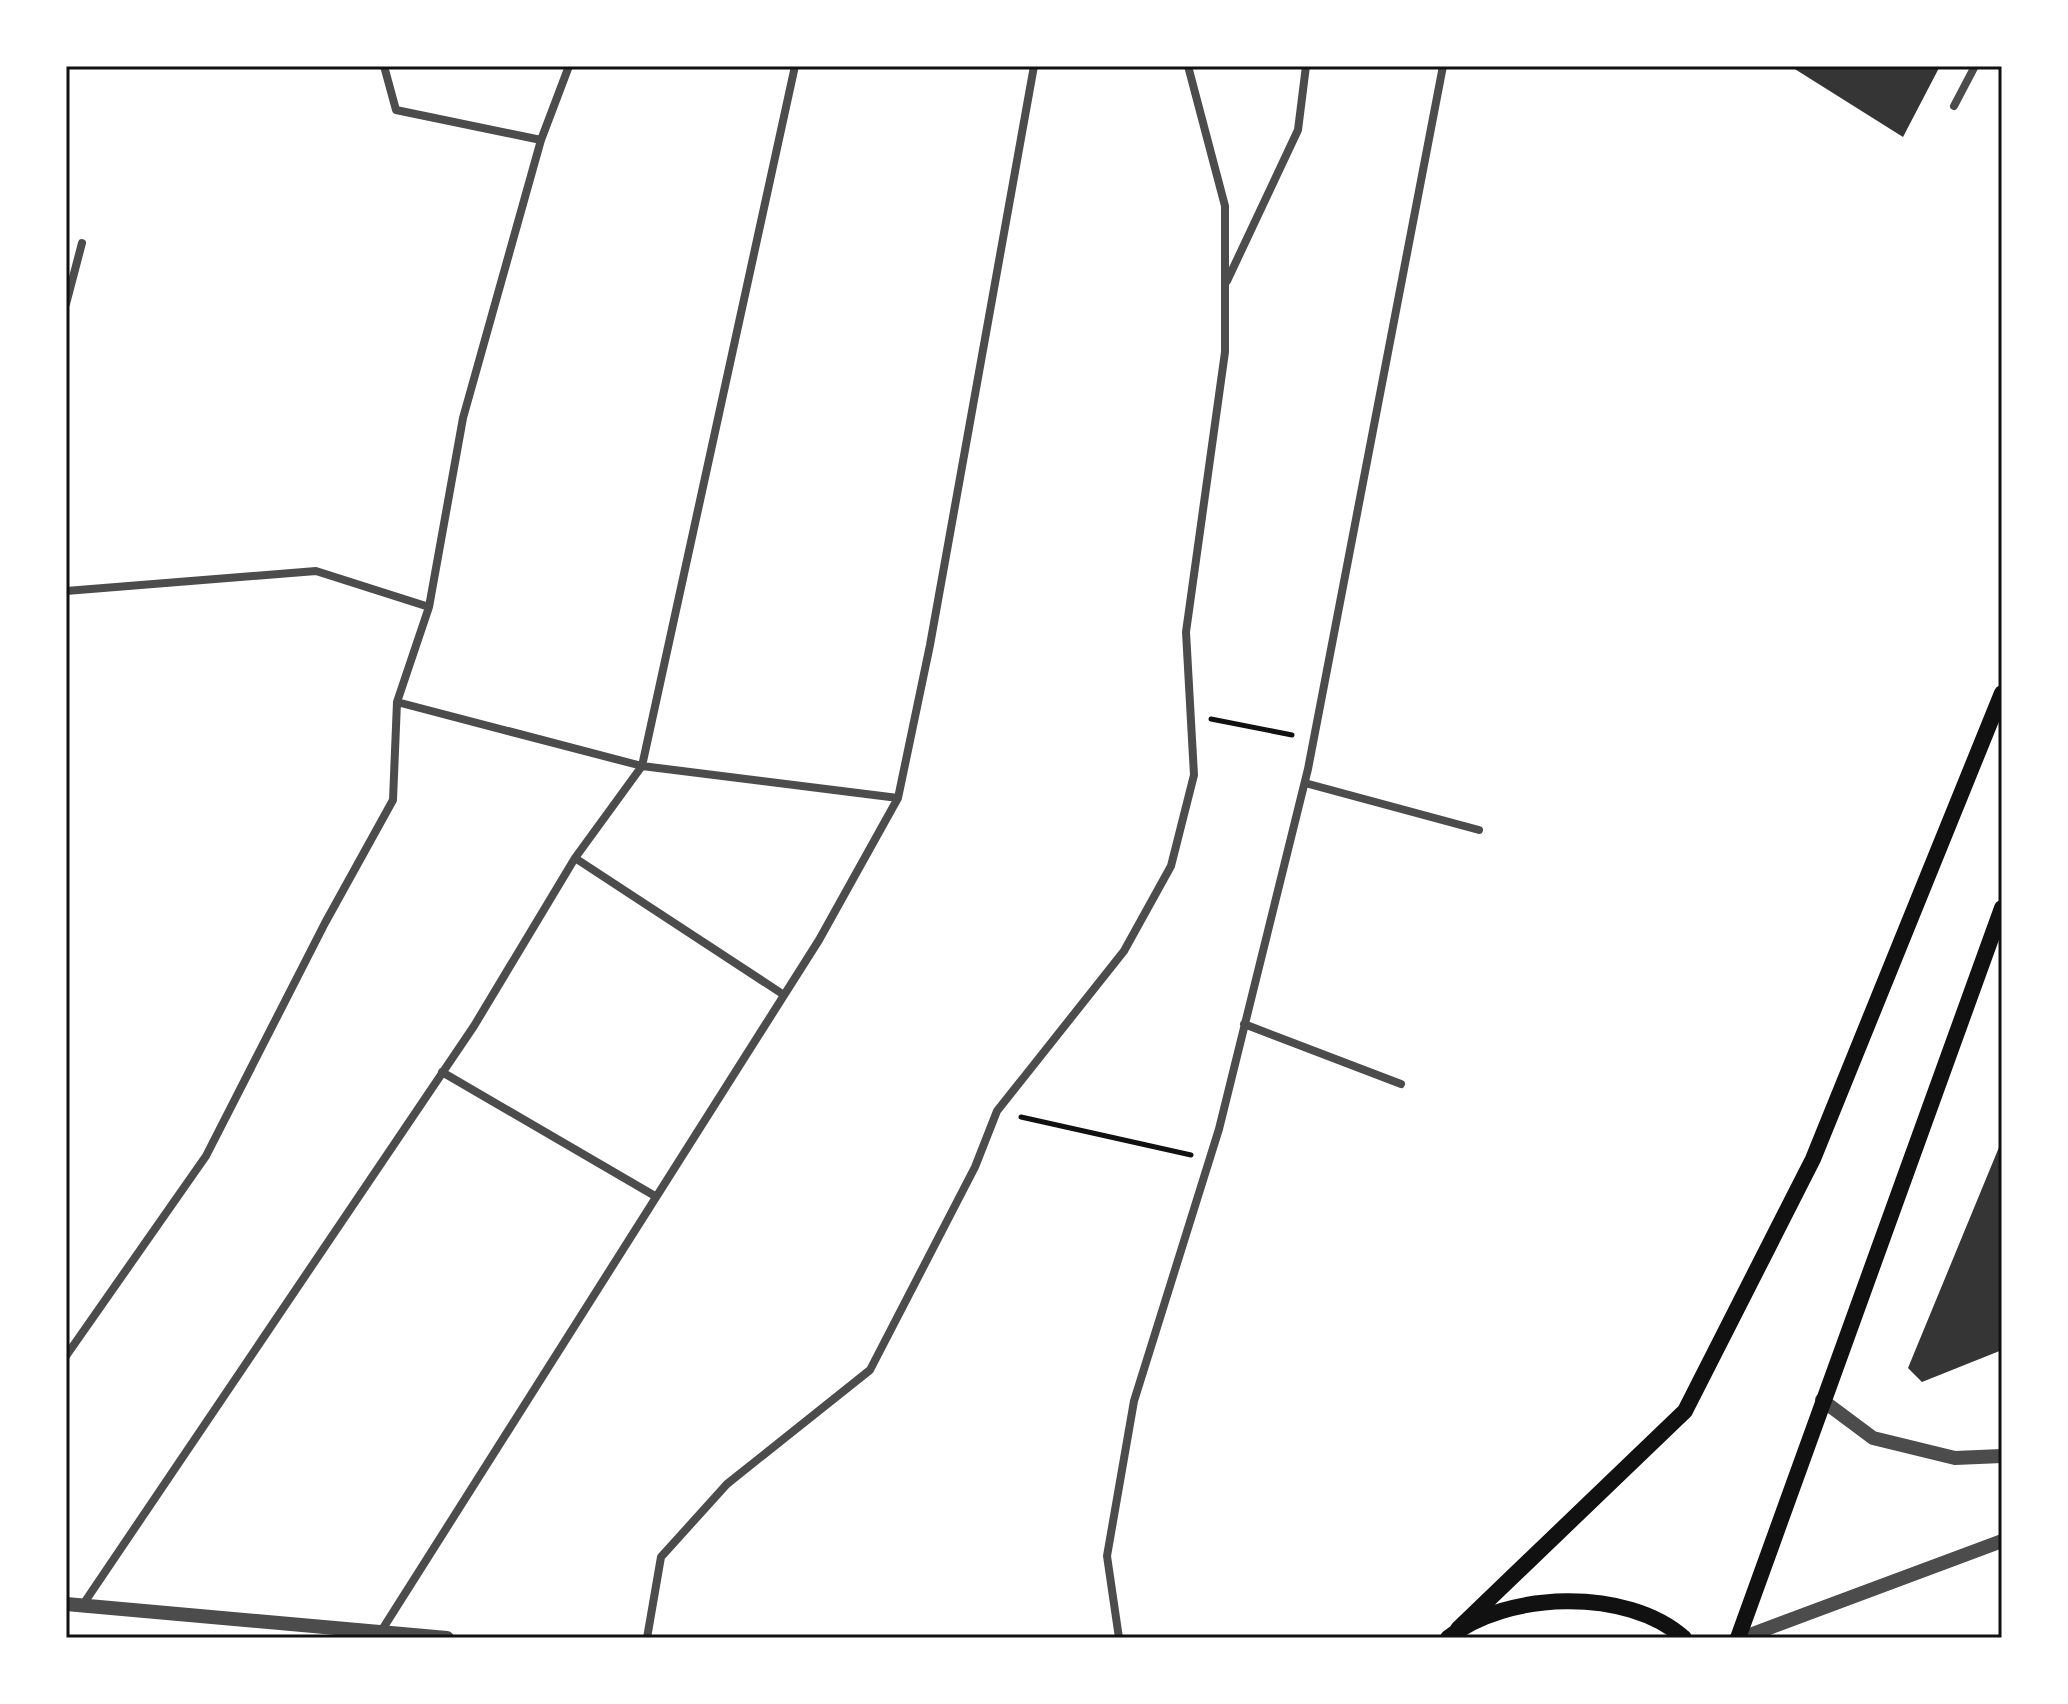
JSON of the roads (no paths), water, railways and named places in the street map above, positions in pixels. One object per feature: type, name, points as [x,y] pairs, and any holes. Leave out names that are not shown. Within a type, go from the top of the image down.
[{"type":"main road","points":[[1453,1634],[1685,1411],[1813,1159],[2002,693]]},
{"type":"main road","points":[[1740,1638],[1822,1400],[1994,951],[2002,908]]},
{"type":"main road","points":[[1453,1634],[1510,1607],[1568,1600],[1626,1608],[1684,1638]]},
{"type":"street","points":[[384,66],[396,110],[541,140]]},
{"type":"street","points":[[66,1356],[206,1156],[325,923],[393,800],[397,702],[429,607],[463,418],[541,140],[569,66]]},
{"type":"street","points":[[82,1606],[442,1072],[575,858],[642,766],[795,66]]},
{"type":"street","points":[[385,1636],[655,1196],[819,940],[898,798],[930,645],[1034,66]]},
{"type":"street","points":[[647,1638],[661,1557],[727,1484],[870,1370],[975,1167],[997,1111],[1124,951],[1171,866],[1194,775],[1186,632],[1225,352],[1225,206],[1188,66]]},
{"type":"street","points":[[1225,283],[1298,130],[1306,66]]},
{"type":"street","points":[[1119,1638],[1107,1556],[1134,1401],[1209,1159],[1305,783],[1443,66]]},
{"type":"street","points":[[1954,106],[1975,66]]},
{"type":"street","points":[[66,304],[82,243]]},
{"type":"street","points":[[66,591],[316,571],[429,607]]},
{"type":"street","points":[[397,702],[642,766],[898,798]]},
{"type":"street","points":[[1305,783],[1479,830]]},
{"type":"street","points":[[575,858],[784,995]]},
{"type":"street","points":[[1244,1024],[1401,1084]]},
{"type":"street","points":[[442,1072],[655,1196]]},
{"type":"street","points":[[1822,1400],[1873,1438],[1955,1458],[2002,1456]]},
{"type":"street","points":[[1740,1638],[2002,1541]]},
{"type":"street","points":[[66,1604],[385,1636],[447,1638]]}]
